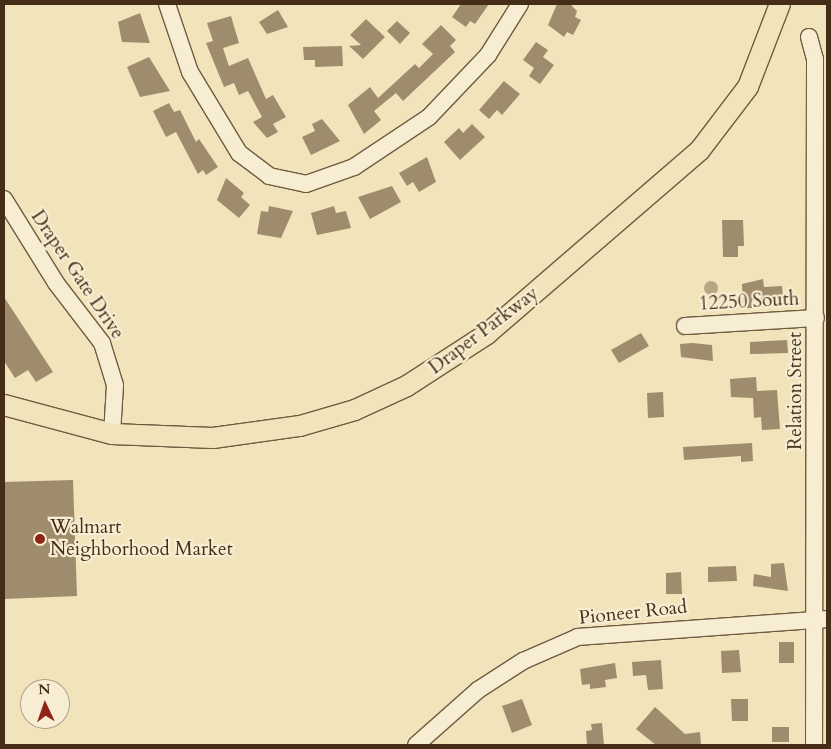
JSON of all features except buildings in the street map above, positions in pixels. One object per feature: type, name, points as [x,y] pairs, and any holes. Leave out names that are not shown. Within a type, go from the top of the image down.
[{"type":"main road","name":"Draper Parkway","points":[[4,405],[112,434],[213,438],[300,426],[355,410],[437,369],[501,323],[700,150],[748,87],[780,4]]},
{"type":"street","points":[[167,4],[190,72],[234,146],[254,168],[285,182],[326,179],[405,135],[470,77],[520,4]]},
{"type":"street","name":"Relation Street","points":[[809,37],[814,59],[816,318],[822,619],[814,745]]},
{"type":"street","name":"Draper Gate Drive","points":[[4,199],[56,282],[102,343],[115,385],[112,434]]},
{"type":"street","name":"12250 South","points":[[685,326],[816,318]]},
{"type":"street","name":"Pioneer Road","points":[[416,745],[478,690],[515,666],[578,637],[822,619]]},
{"type":"shaded area","points":[[711,281],[716,283],[718,288],[716,293],[711,295],[706,293],[704,288],[706,283]]},
{"type":"place","name":"Walmart Neighborhood Market","points":[[40,539]]}]
